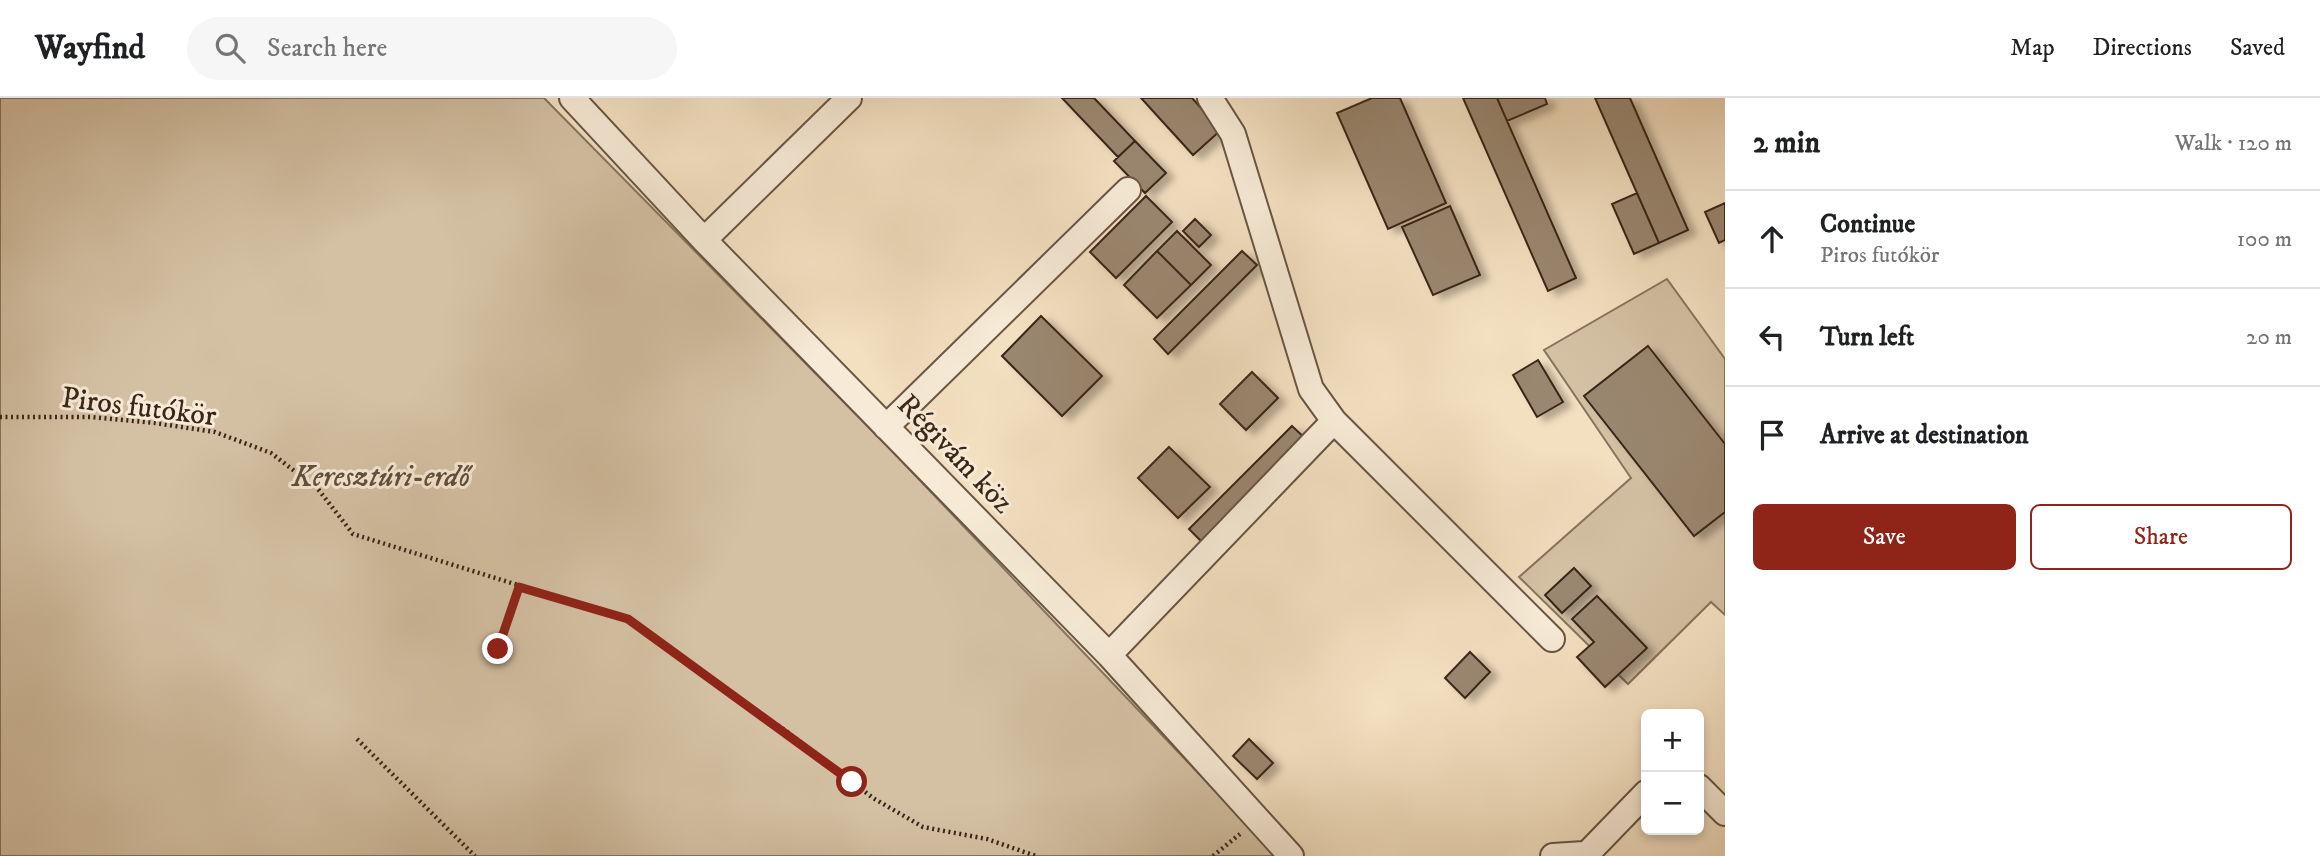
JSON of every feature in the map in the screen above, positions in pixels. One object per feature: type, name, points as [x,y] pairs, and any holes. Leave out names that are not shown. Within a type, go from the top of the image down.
[{"type":"street","name":"Régivám köz","points":[[572,98],[704,240],[1109,655],[1291,856]]},
{"type":"street","points":[[704,240],[849,98]]},
{"type":"street","points":[[1210,98],[1233,134],[1311,389],[1334,421],[1552,639]]},
{"type":"street","points":[[886,427],[1128,190]]},
{"type":"street","points":[[1109,655],[1334,421]]},
{"type":"street","points":[[1704,791],[1725,813]]},
{"type":"street","points":[[1553,856],[1585,855],[1641,798]]},
{"type":"path","name":"Piros futókör","points":[[0,417],[91,417],[215,432],[271,453],[318,489],[353,534],[628,619],[682,660],[786,731],[873,798],[923,827],[987,839],[1036,856]]},
{"type":"path","points":[[498,649],[519,587]]},
{"type":"path","points":[[357,739],[475,856]]},
{"type":"path","points":[[1213,856],[1257,820]]},
{"type":"green space","name":"Keresztúri-erdő","points":[[0,98],[544,98],[891,450],[1277,856],[0,856]]},
{"type":"green space","points":[[1667,279],[1725,359],[1725,615],[1711,602],[1628,684],[1519,577],[1631,478],[1544,350]]},
{"type":"building","points":[[1062,98],[1094,98],[1135,141],[1118,157]]},
{"type":"building","points":[[1141,98],[1192,98],[1221,130],[1193,155]]},
{"type":"building","points":[[1372,98],[1400,98],[1446,203],[1388,229],[1337,113]]},
{"type":"building","points":[[1463,98],[1497,98],[1576,278],[1548,291]]},
{"type":"building","points":[[1497,98],[1545,98],[1547,104],[1507,121]]},
{"type":"building","points":[[1595,98],[1630,98],[1688,230],[1659,243]]},
{"type":"building","points":[[1135,141],[1166,173],[1145,193],[1114,161]]},
{"type":"building","points":[[1637,193],[1659,243],[1634,254],[1612,204]]},
{"type":"building","points":[[1146,196],[1172,222],[1116,278],[1090,252]]},
{"type":"building","points":[[1725,203],[1725,240],[1719,243],[1705,212]]},
{"type":"building","points":[[1450,206],[1480,275],[1433,295],[1402,227]]},
{"type":"building","points":[[1195,219],[1211,235],[1199,247],[1183,231]]},
{"type":"building","points":[[1177,231],[1211,265],[1191,285],[1157,251]]},
{"type":"building","points":[[1157,251],[1191,285],[1157,318],[1124,285]]},
{"type":"building","points":[[1242,251],[1257,265],[1168,354],[1154,339]]},
{"type":"building","points":[[1041,316],[1102,376],[1062,416],[1002,356]]},
{"type":"building","points":[[1648,346],[1725,444],[1725,512],[1694,536],[1584,396]]},
{"type":"building","points":[[1538,360],[1563,402],[1537,417],[1513,375]]},
{"type":"building","points":[[1252,372],[1278,398],[1246,430],[1220,404]]},
{"type":"building","points":[[1292,426],[1309,442],[1206,546],[1189,529]]},
{"type":"building","points":[[1169,447],[1210,487],[1178,518],[1138,478]]},
{"type":"building","points":[[1574,568],[1591,586],[1562,613],[1545,595]]},
{"type":"building","points":[[1597,596],[1647,648],[1605,687],[1577,657],[1594,642],[1572,619]]},
{"type":"building","points":[[1470,652],[1490,672],[1465,698],[1445,678]]},
{"type":"building","points":[[1249,739],[1273,763],[1257,779],[1233,756]]},
{"type":"route","points":[[498,649],[519,587],[628,619],[682,660],[786,731],[852,782]]}]
